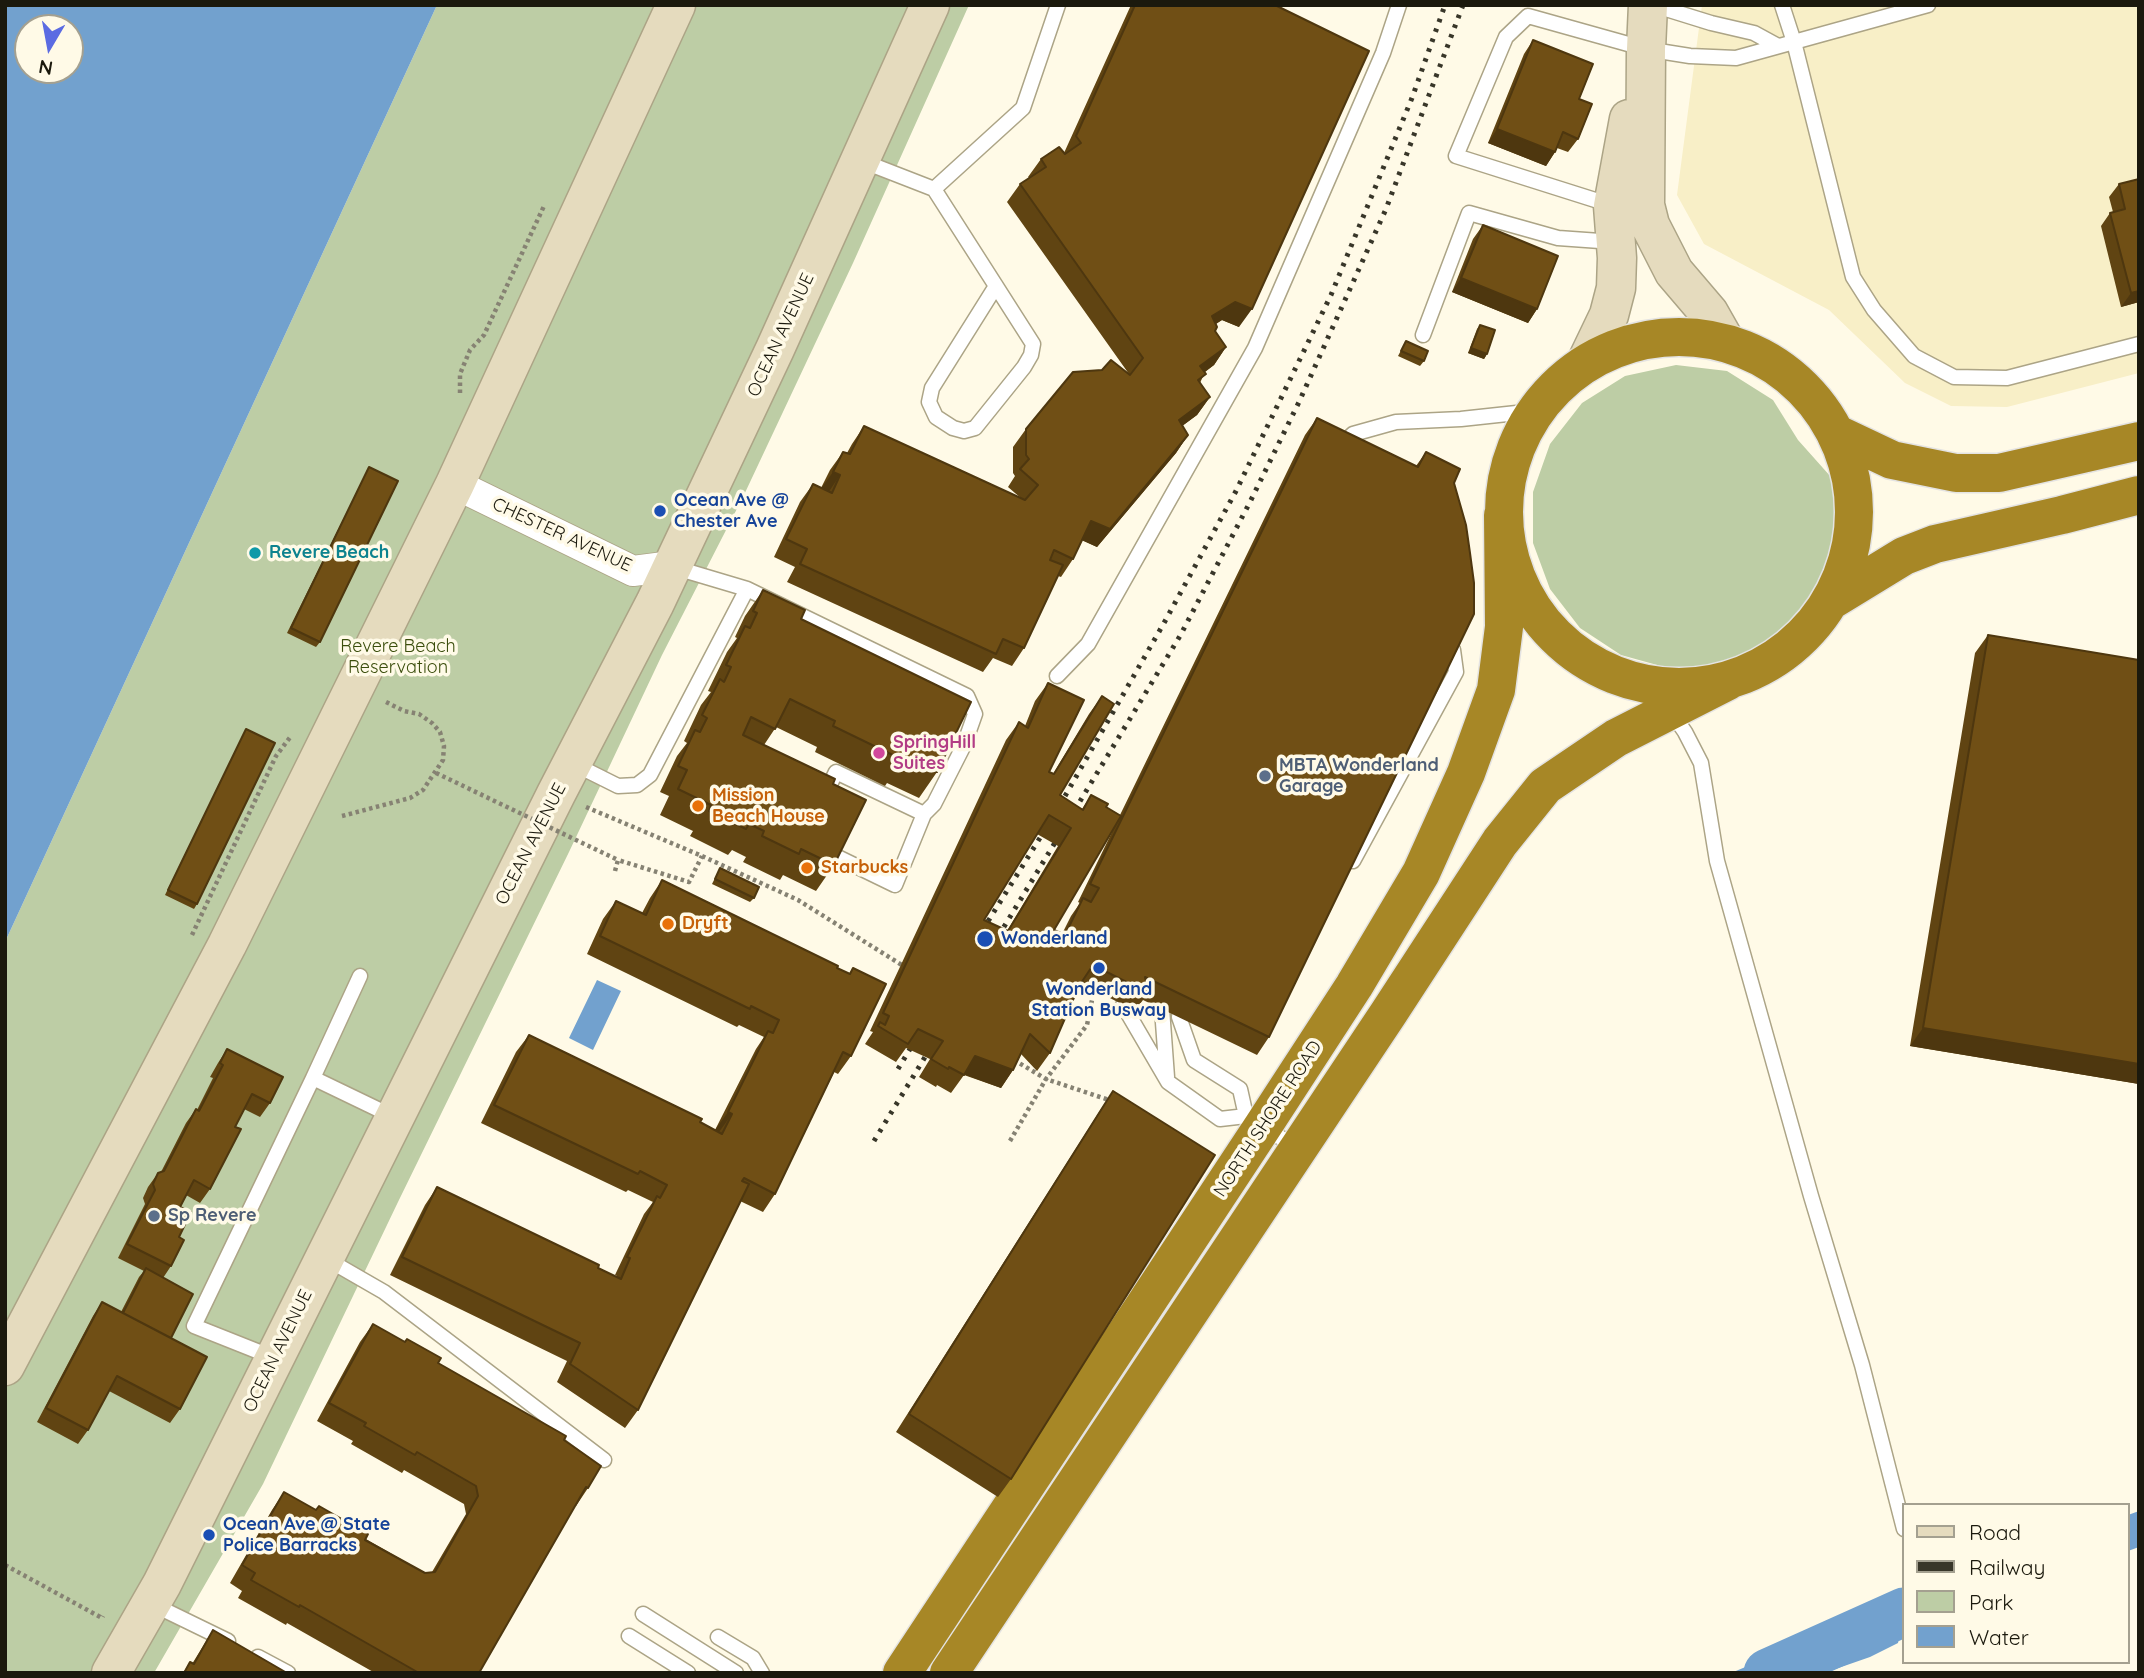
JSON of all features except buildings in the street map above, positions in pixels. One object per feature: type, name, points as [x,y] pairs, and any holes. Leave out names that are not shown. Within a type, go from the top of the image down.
[{"type":"highway","points":[[949,1673],[1500,842],[1545,786],[1616,738],[1728,681],[1759,669],[1788,651],[1813,627],[1832,600],[1846,568],[1854,535],[1855,500],[1849,466],[1837,434],[1809,394],[1771,363],[1726,343],[1678,337],[1630,344],[1586,363],[1558,384],[1535,411],[1523,431],[1508,471],[1503,515],[1510,560],[1528,602],[1557,638],[1594,666],[1637,682],[1683,688],[1728,681]]},
{"type":"highway","points":[[1837,434],[1892,460],[1956,473],[2000,473],[2139,441]]},
{"type":"highway","points":[[1832,600],[1904,556],[1935,544],[2139,495]]},
{"type":"highway","name":"NORTH SHORE ROAD","points":[[902,1673],[1254,1121],[1354,986],[1421,873],[1466,774],[1496,690],[1504,627],[1503,515]]},
{"type":"main road","points":[[5,1366],[227,945],[455,484],[676,5]]},
{"type":"main road","name":"OCEAN AVENUE","points":[[111,1673],[150,1604],[234,1440],[672,566],[769,361],[930,5]]},
{"type":"main road","points":[[1651,5],[1646,49],[1646,205],[1650,225],[1674,272],[1709,313],[1726,343]]},
{"type":"main road","points":[[1586,363],[1609,315],[1616,288],[1614,224],[1625,135],[1646,49]]},
{"type":"street","name":"CHESTER AVENUE","points":[[455,484],[633,571],[672,566]]},
{"type":"lane","points":[[934,189],[1023,108],[1058,5]]},
{"type":"lane","points":[[1058,676],[1088,644],[1255,348],[1383,53],[1399,5]]},
{"type":"lane","points":[[1651,5],[1754,33],[1776,45]]},
{"type":"lane","points":[[1783,5],[1853,277],[1874,310],[1914,356],[1954,377],[2007,378],[2139,344]]},
{"type":"lane","points":[[1614,224],[1457,156],[1506,37],[1530,10],[1646,49],[1690,56],[1736,58],[1928,5]]},
{"type":"lane","points":[[860,161],[934,189],[996,286],[1033,344],[1031,355],[1024,367],[975,428],[964,431],[953,428],[936,416],[929,402],[932,388],[996,286]]},
{"type":"lane","points":[[1423,335],[1469,214],[1558,238],[1614,224]]},
{"type":"lane","points":[[1335,450],[1353,434],[1396,422],[1461,419],[1535,411]]},
{"type":"lane","points":[[672,566],[747,589],[967,696],[975,714],[964,745],[934,804],[924,814],[895,885],[814,846]]},
{"type":"lane","points":[[564,779],[618,786],[637,785],[650,775],[747,589]]},
{"type":"lane","points":[[1344,878],[1456,672],[1452,650]]},
{"type":"lane","points":[[1670,710],[1701,763],[1717,861],[1811,1196],[1862,1365],[1902,1521]]},
{"type":"lane","points":[[819,807],[836,772],[924,814]]},
{"type":"lane","points":[[274,1357],[194,1326],[360,976]]},
{"type":"lane","points":[[1192,990],[1184,999],[1178,1017],[1194,1060],[1240,1089],[1254,1121]]},
{"type":"lane","points":[[1123,1005],[1168,1082],[1220,1119],[1254,1121],[1298,1149]]},
{"type":"lane","points":[[1162,1009],[1168,1082]]},
{"type":"lane","points":[[313,1078],[396,1117]]},
{"type":"lane","points":[[324,1257],[384,1292],[604,1461]]},
{"type":"lane","points":[[150,1604],[205,1629],[288,1673]]},
{"type":"lane","points":[[643,1614],[736,1673]]},
{"type":"lane","points":[[629,1636],[688,1673]]},
{"type":"lane","points":[[718,1637],[753,1658],[762,1673]]},
{"type":"path","points":[[456,403],[460,394],[460,374],[470,350],[484,335],[546,202]]},
{"type":"path","points":[[342,816],[410,798],[423,790],[443,760],[444,747],[440,732],[432,723],[419,714],[386,702]]},
{"type":"path","points":[[189,942],[276,756],[297,729]]},
{"type":"path","points":[[436,773],[618,860],[689,882],[702,856]]},
{"type":"path","points":[[564,779],[702,856],[798,900],[902,964],[910,972]]},
{"type":"path","points":[[615,871],[618,860]]},
{"type":"path","points":[[1010,1141],[1046,1079],[1087,1025],[1096,979]]},
{"type":"path","points":[[1014,1060],[1046,1079],[1106,1099],[1117,1106]]},
{"type":"path","points":[[5,1565],[102,1618],[108,1608]]},
{"type":"shaded area","points":[[1702,5],[2139,5],[2139,373],[2007,407],[1951,406],[1905,383],[1829,310],[1704,244],[1677,195]]},
{"type":"green space","name":"Revere Beach Reservation","points":[[437,5],[969,5],[853,263],[743,497],[662,655],[263,1484],[154,1673],[5,1673],[5,942]]},
{"type":"green space","points":[[1676,365],[1727,371],[1773,400],[1798,440],[1831,477],[1838,502],[1835,544],[1825,573],[1800,615],[1763,647],[1717,665],[1668,668],[1621,655],[1580,628],[1550,589],[1533,543],[1533,492],[1550,444],[1582,403],[1625,376]]},
{"type":"water","points":[[5,5],[437,5],[5,942]]},
{"type":"water","points":[[597,980],[621,991],[593,1050],[569,1038]]},
{"type":"water","points":[[2139,1511],[2139,1547],[2130,1550],[2130,1514]]},
{"type":"water","points":[[1890,1612],[1898,1617],[1901,1625],[1898,1643],[1870,1657],[1824,1673],[1731,1673],[1832,1631]]},
{"type":"waterway","points":[[1768,1673],[1902,1613]]},
{"type":"railway","points":[[977,939],[1053,817],[1236,491],[1331,295],[1412,98],[1445,5]]},
{"type":"railway","points":[[993,945],[1180,636],[1250,502],[1299,402],[1386,209],[1463,5]]},
{"type":"railway","points":[[898,1069],[910,1049]]},
{"type":"railway","points":[[874,1141],[925,1057]]},
{"type":"place","name":"Ocean Ave @ Chester Ave","points":[[660,511]]},
{"type":"place","name":"Revere Beach","points":[[255,553]]},
{"type":"place","name":"SpringHill Suites","points":[[879,753]]},
{"type":"place","name":"MBTA Wonderland Garage","points":[[1265,776]]},
{"type":"place","name":"Mission Beach House","points":[[698,806]]},
{"type":"place","name":"Starbucks","points":[[807,868]]},
{"type":"place","name":"Dryft","points":[[668,924]]},
{"type":"place","name":"Wonderland","points":[[985,939]]},
{"type":"place","name":"Wonderland Station Busway","points":[[1099,968]]},
{"type":"place","name":"Sp Revere","points":[[154,1216]]},
{"type":"place","name":"Ocean Ave @ State Police Barracks","points":[[209,1535]]}]
